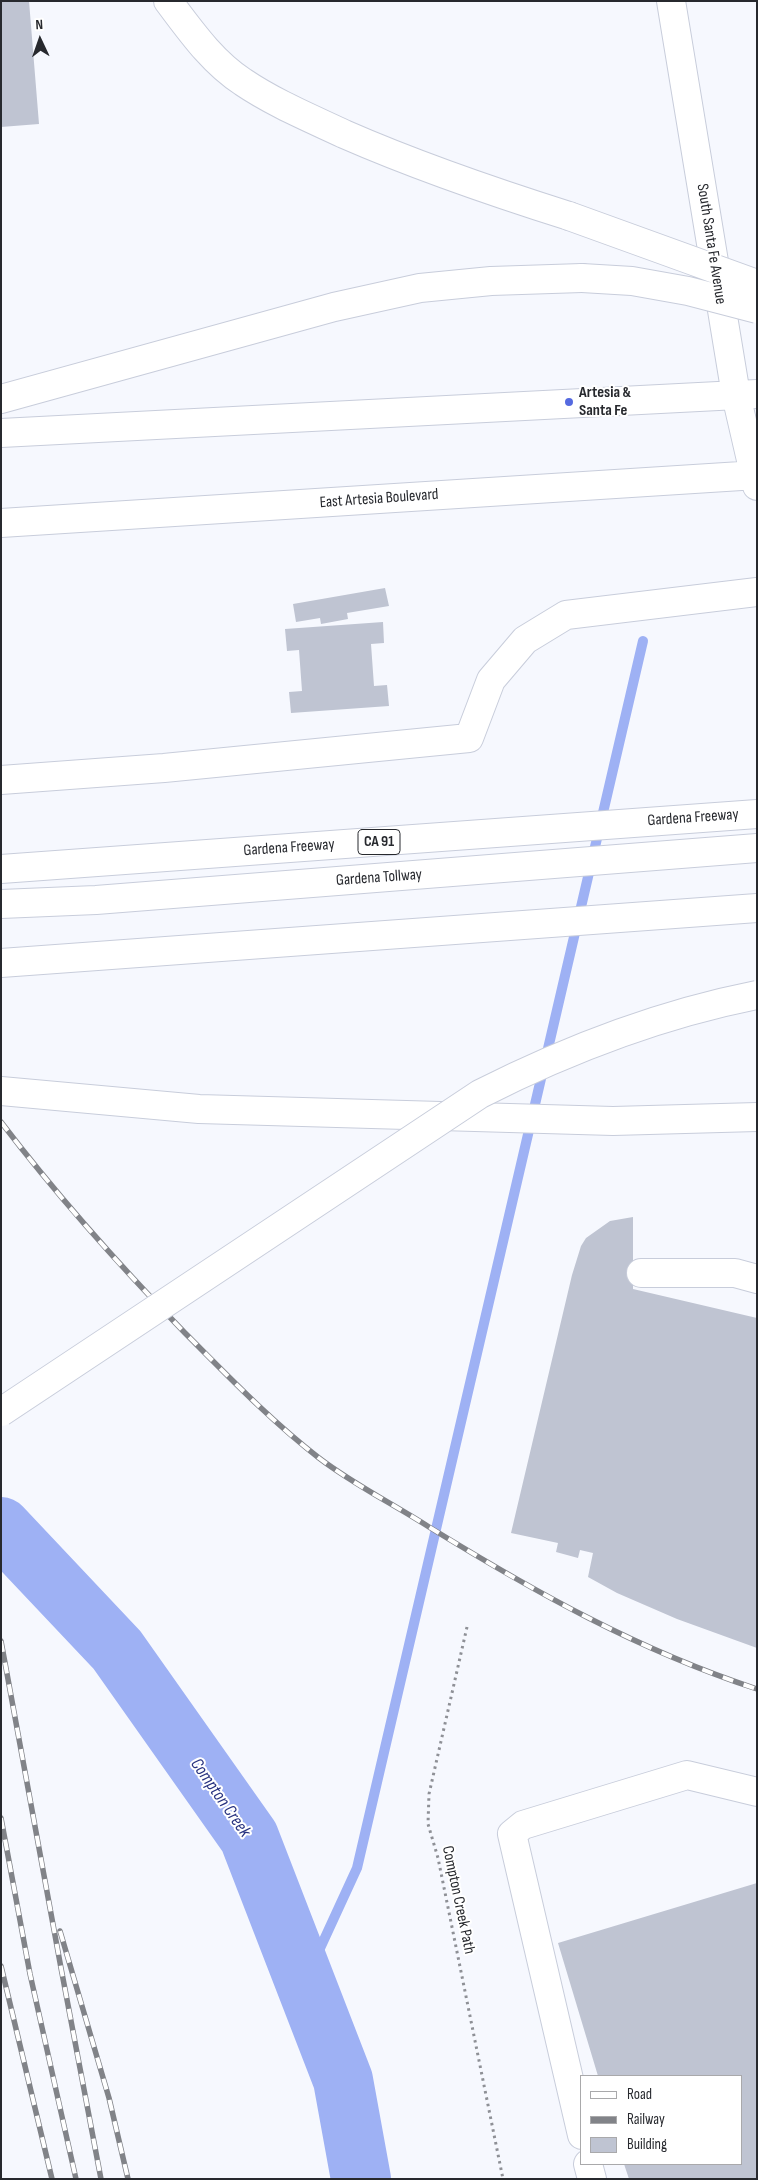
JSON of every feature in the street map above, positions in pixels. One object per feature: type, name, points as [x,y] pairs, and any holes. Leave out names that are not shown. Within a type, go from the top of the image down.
[{"type":"main road","points":[[168,1],[201,44],[242,82],[307,117],[380,149],[489,191],[569,216],[757,284]]},
{"type":"main road","name":"South Santa Fe Avenue","points":[[671,1],[747,394],[756,479]]},
{"type":"main road","points":[[1,399],[334,308],[420,288],[491,281],[582,278],[632,281],[688,291],[757,308]]},
{"type":"main road","points":[[1,433],[747,394]]},
{"type":"main road","name":"East Artesia Boulevard","points":[[1,523],[756,479]]},
{"type":"main road","points":[[1,780],[164,768],[469,738],[491,680],[525,640],[566,615],[757,592]]},
{"type":"main road","name":"Gardena Freeway","points":[[1,869],[757,814]]},
{"type":"main road","name":"Gardena Tollway","points":[[1,904],[96,900],[757,848]]},
{"type":"main road","points":[[1,963],[757,908]]},
{"type":"main road","points":[[1,1412],[480,1094],[534,1067],[605,1039],[696,1010],[757,995]]},
{"type":"main road","points":[[1,1091],[199,1109],[613,1121],[757,1117]]},
{"type":"main road","points":[[640,1273],[735,1273],[757,1279]]},
{"type":"main road","points":[[580,2126],[512,1834],[523,1825],[687,1775],[757,1792]]},
{"type":"main road","points":[[588,2165],[592,2179]]},
{"type":"path","name":"Compton Creek Path","points":[[466,1627],[429,1794],[428,1824],[438,1858],[502,2179]]},
{"type":"building","points":[[1,1],[29,1],[39,124],[1,127]]},
{"type":"building","points":[[385,588],[389,606],[347,613],[348,619],[321,624],[320,618],[296,622],[293,604]]},
{"type":"building","points":[[383,622],[384,643],[371,644],[374,686],[387,685],[389,706],[291,713],[289,692],[302,691],[299,650],[287,651],[285,629]]},
{"type":"building","points":[[633,1217],[633,1289],[757,1318],[757,1648],[677,1619],[617,1593],[588,1577],[593,1553],[580,1550],[578,1558],[556,1552],[558,1543],[511,1533],[572,1275],[581,1246],[586,1238],[610,1221]]},
{"type":"building","points":[[757,1883],[757,2179],[629,2179],[624,2165],[743,2165],[743,2075],[598,2075],[558,1943]]},
{"type":"waterway","points":[[305,1981],[357,1868],[643,641]]},
{"type":"waterway","name":"Compton Creek","points":[[1,1527],[117,1650],[249,1837],[343,2080],[361,2179]]},
{"type":"railway","points":[[1,1122],[67,1204],[161,1308],[250,1397],[319,1458],[359,1485],[548,1597],[629,1638],[713,1674],[757,1689]]},
{"type":"railway","points":[[1,1641],[101,2179]]},
{"type":"railway","points":[[1,1818],[30,1974],[76,2179]]},
{"type":"railway","points":[[60,1931],[109,2098],[128,2179]]},
{"type":"railway","points":[[1,1966],[52,2179]]},
{"type":"place","name":"Artesia & Santa Fe","points":[[569,402]]}]
